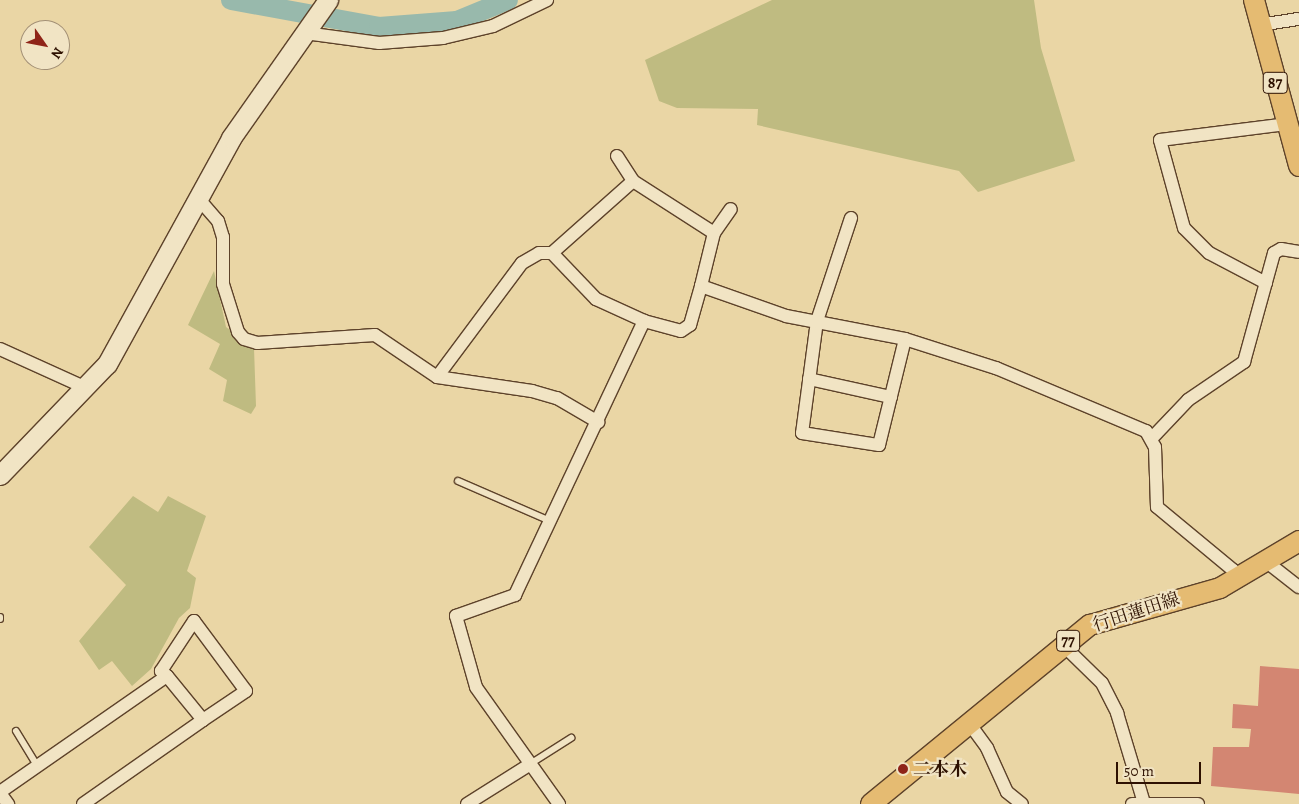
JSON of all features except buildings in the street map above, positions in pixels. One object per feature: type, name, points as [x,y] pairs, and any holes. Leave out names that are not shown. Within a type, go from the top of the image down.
[{"type":"main road","name":"87","points":[[1254,0],[1286,124],[1299,166]]},
{"type":"main road","name":"行田蓮田線","points":[[871,804],[1063,645],[1090,625],[1119,614],[1238,580],[1268,563],[1299,541]]},
{"type":"street","points":[[306,32],[379,43],[443,38],[493,26],[547,0]]},
{"type":"street","points":[[0,475],[86,388],[107,364],[231,138],[327,1]]},
{"type":"street","points":[[1260,25],[1299,19]]},
{"type":"street","points":[[1266,283],[1209,253],[1184,228],[1160,140],[1286,124]]},
{"type":"street","points":[[617,156],[634,181],[714,233]]},
{"type":"street","points":[[437,377],[522,263],[539,253],[552,253],[634,181]]},
{"type":"street","points":[[197,197],[218,221],[223,237],[223,284],[238,332],[244,339],[257,343],[375,335],[437,377],[532,391],[557,398],[598,422]]},
{"type":"street","points":[[552,253],[596,299],[644,321],[681,331],[690,325],[702,286],[714,233],[731,209]]},
{"type":"street","points":[[851,218],[817,321],[802,433],[879,445],[905,339]]},
{"type":"street","points":[[1152,438],[1188,400],[1244,362],[1274,253],[1299,252]]},
{"type":"street","points":[[702,286],[786,316],[905,339],[996,368],[1146,431],[1152,438],[1157,507],[1233,570],[1238,580]]},
{"type":"street","points":[[559,804],[529,765],[476,687],[456,616],[515,595],[644,321]]},
{"type":"street","points":[[0,349],[86,388]]},
{"type":"street","points":[[810,379],[891,397]]},
{"type":"street","points":[[1268,563],[1299,587]]},
{"type":"street","points":[[83,804],[246,691],[194,621],[162,671],[202,720]]},
{"type":"street","points":[[1063,645],[1106,691],[1138,803],[1198,804]]},
{"type":"street","points":[[8,804],[0,793],[166,676]]},
{"type":"street","points":[[969,723],[988,748],[1007,792],[1022,804]]},
{"type":"street","points":[[467,804],[529,765]]},
{"type":"lane","points":[[458,481],[550,521]]},
{"type":"lane","points":[[16,731],[38,767]]},
{"type":"lane","points":[[529,765],[571,738]]},
{"type":"shaded area","points":[[772,0],[1034,0],[1041,48],[1075,161],[978,192],[959,171],[757,125],[758,109],[677,108],[659,101],[645,60]]},
{"type":"shaded area","points":[[214,271],[226,327],[254,348],[256,406],[251,414],[223,401],[227,380],[209,369],[220,344],[188,325]]},
{"type":"shaded area","points":[[133,496],[158,512],[168,496],[206,516],[187,571],[196,578],[190,608],[179,618],[151,669],[132,686],[112,661],[99,670],[79,641],[126,585],[89,547]]},
{"type":"waterway","points":[[231,0],[379,27],[457,21],[508,0]]},
{"type":"place","name":"二本木","points":[[903,769]]}]
